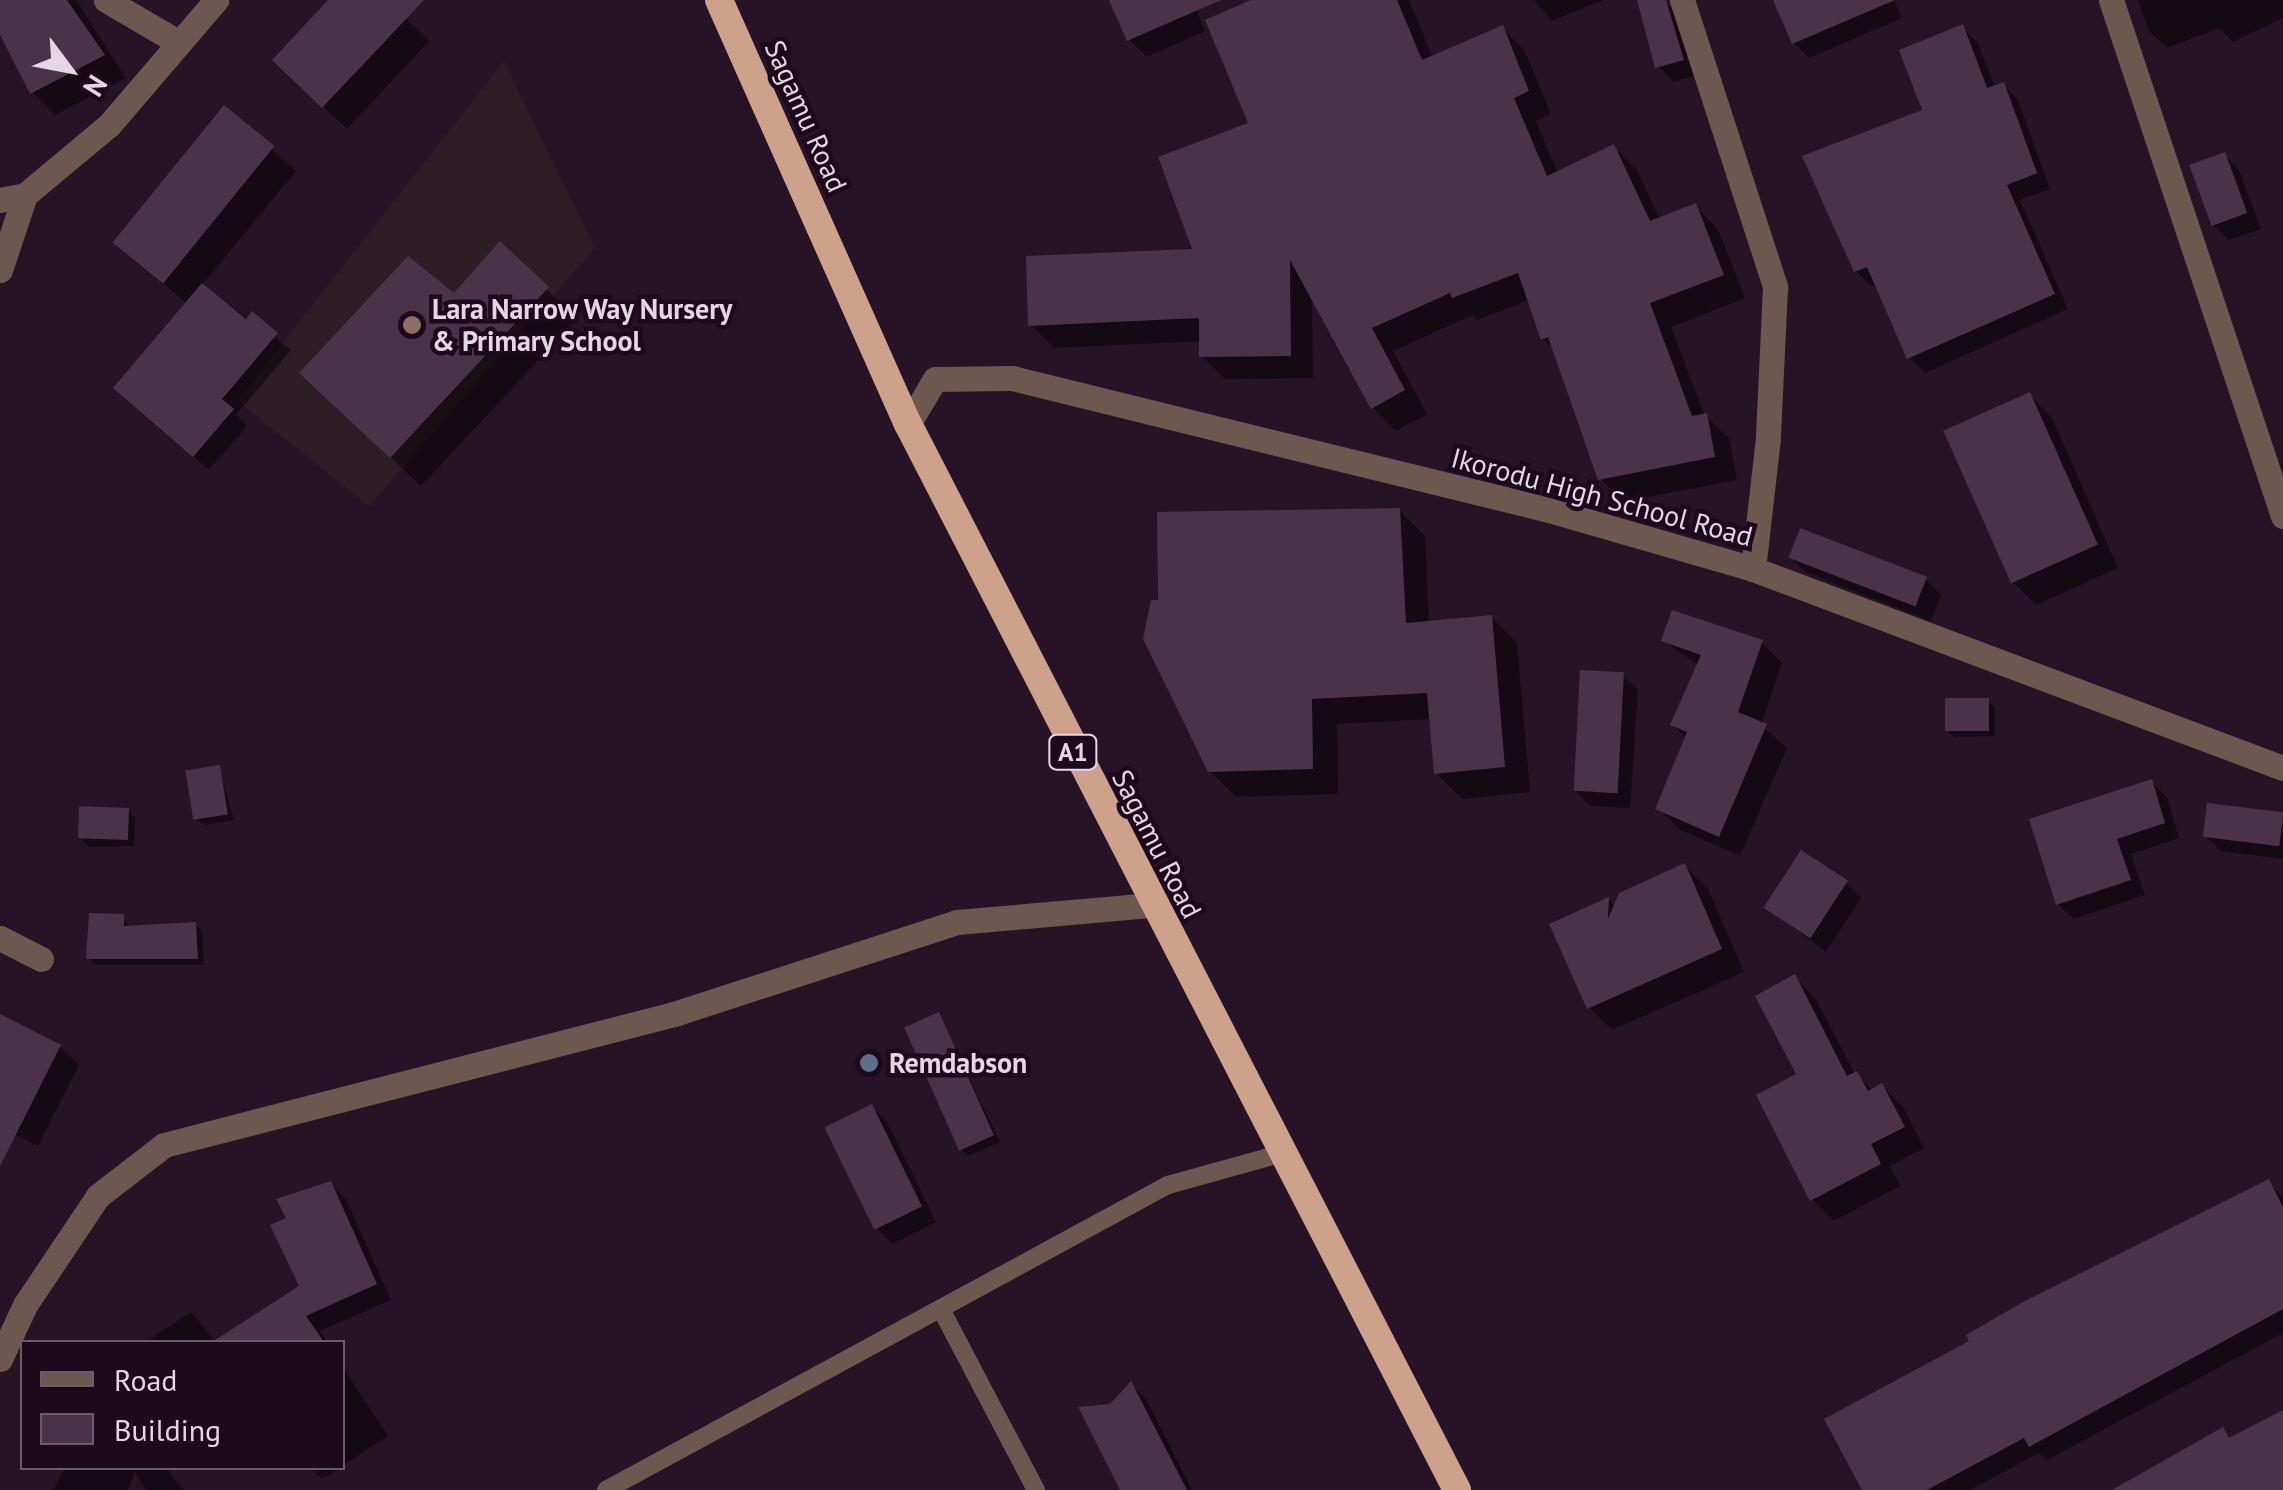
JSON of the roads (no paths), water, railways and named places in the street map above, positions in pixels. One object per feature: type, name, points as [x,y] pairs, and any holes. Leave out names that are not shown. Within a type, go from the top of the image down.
[{"type":"highway","name":"Sagamu Road","points":[[719,0],[908,424],[1152,905],[1457,1490]]},
{"type":"street","points":[[106,0],[178,42]]},
{"type":"street","points":[[0,270],[13,197],[109,125],[216,0]]},
{"type":"street","points":[[1682,0],[1723,110],[1775,286],[1768,438],[1752,569]]},
{"type":"street","points":[[2111,0],[2283,516]]},
{"type":"street","name":"Ikorodu High School Road","points":[[908,424],[935,379],[1012,378],[1549,510],[1752,569],[2283,768]]},
{"type":"street","points":[[0,1359],[25,1305],[98,1196],[164,1145],[674,1014],[956,922],[1152,905]]},
{"type":"street","points":[[0,938],[42,958]]},
{"type":"lane","points":[[606,1490],[1168,1185],[1283,1153]]},
{"type":"lane","points":[[942,1310],[1036,1490]]},
{"type":"place","name":"Lara Narrow Way Nursery & Primary School","points":[[412,325]]},
{"type":"place","name":"Remdabson","points":[[869,1063]]}]
